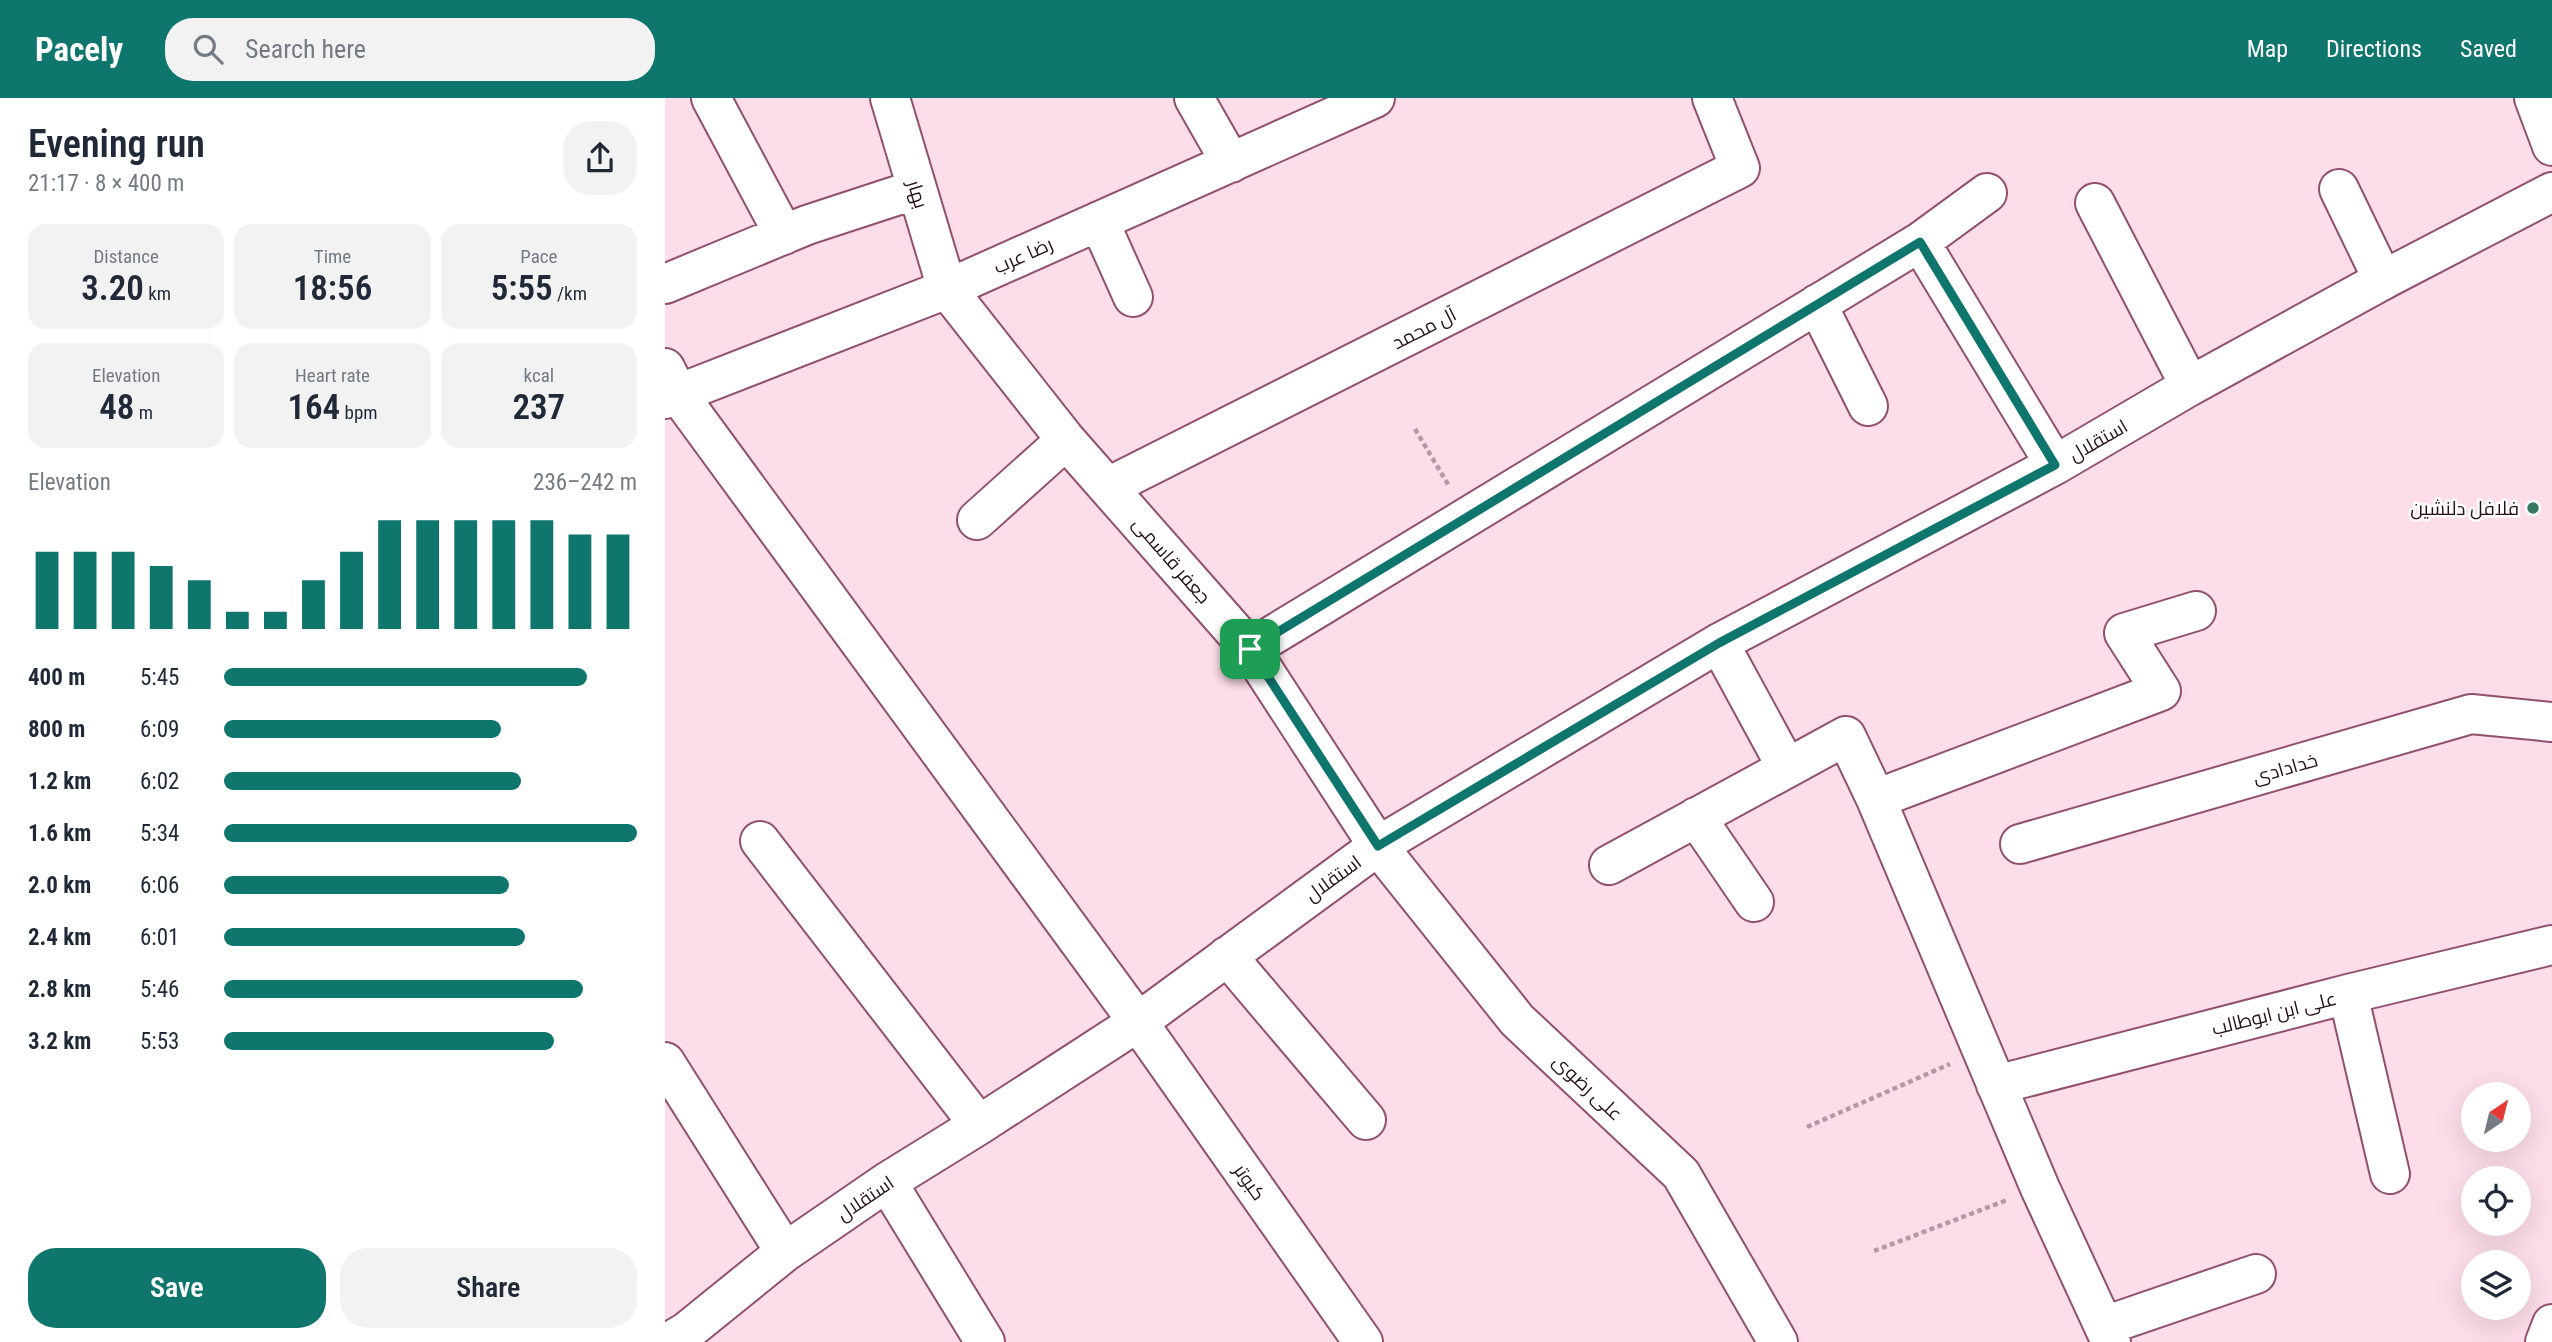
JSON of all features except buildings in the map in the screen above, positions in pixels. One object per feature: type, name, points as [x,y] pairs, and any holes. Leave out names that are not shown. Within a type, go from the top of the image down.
[{"type":"street","points":[[711,98],[784,235]]},
{"type":"street","name":"بهار","points":[[890,98],[947,289]]},
{"type":"street","points":[[1194,98],[1231,163]]},
{"type":"street","name":"رضا عرب","points":[[669,387],[947,289],[1375,98]]},
{"type":"street","name":"آل محمد","points":[[1108,487],[1740,168],[1713,98]]},
{"type":"street","points":[[2534,98],[2552,146]]},
{"type":"street","points":[[665,284],[807,225],[917,189]]},
{"type":"street","points":[[2339,189],[2383,280]]},
{"type":"street","name":"استقلال","points":[[682,1339],[785,1252],[887,1182],[1137,1021],[1378,846],[1719,643],[2055,465],[2190,386],[2383,280],[2552,192]]},
{"type":"street","points":[[1250,649],[1920,242],[1987,193]]},
{"type":"street","points":[[2095,203],[2190,386]]},
{"type":"street","points":[[1099,221],[1133,297]]},
{"type":"street","points":[[1920,242],[2055,465]]},
{"type":"street","name":"جعفر قاسمی","points":[[947,289],[1066,440],[1250,649],[1378,846]]},
{"type":"street","points":[[1818,304],[1868,407]]},
{"type":"street","name":"کبوتر","points":[[669,387],[1137,1021],[1363,1342]]},
{"type":"street","points":[[977,520],[1066,440]]},
{"type":"street","points":[[1877,799],[2161,691],[2124,633],[2196,611]]},
{"type":"street","points":[[1719,643],[1787,768]]},
{"type":"street","name":"خدادادی","points":[[2020,844],[2471,714],[2552,722]]},
{"type":"street","points":[[1609,865],[1846,736],[1877,799],[2040,1188],[2108,1334],[2256,1274]]},
{"type":"street","points":[[1696,817],[1754,902]]},
{"type":"street","points":[[760,841],[979,1125]]},
{"type":"street","name":"علی رضوی","points":[[1378,846],[1517,1020],[1681,1174],[1773,1341]]},
{"type":"street","name":"علی ابن ابوطالب","points":[[1989,1068],[2348,994],[2552,945]]},
{"type":"street","points":[[1227,956],[1366,1120]]},
{"type":"street","points":[[2348,994],[2390,1174]]},
{"type":"street","points":[[665,1062],[785,1252]]},
{"type":"street","points":[[887,1182],[985,1342]]},
{"type":"street","points":[[2545,1342],[2552,1324]]},
{"type":"path","points":[[1415,429],[1468,517]]},
{"type":"path","points":[[1807,1128],[1989,1068]]},
{"type":"path","points":[[1874,1251],[2040,1188]]},
{"type":"place","name":"فلافل دلنشین","points":[[2533,508]]},
{"type":"route","points":[[1920,242],[2055,465],[1719,643],[1378,846],[1250,649],[1920,242]]}]
